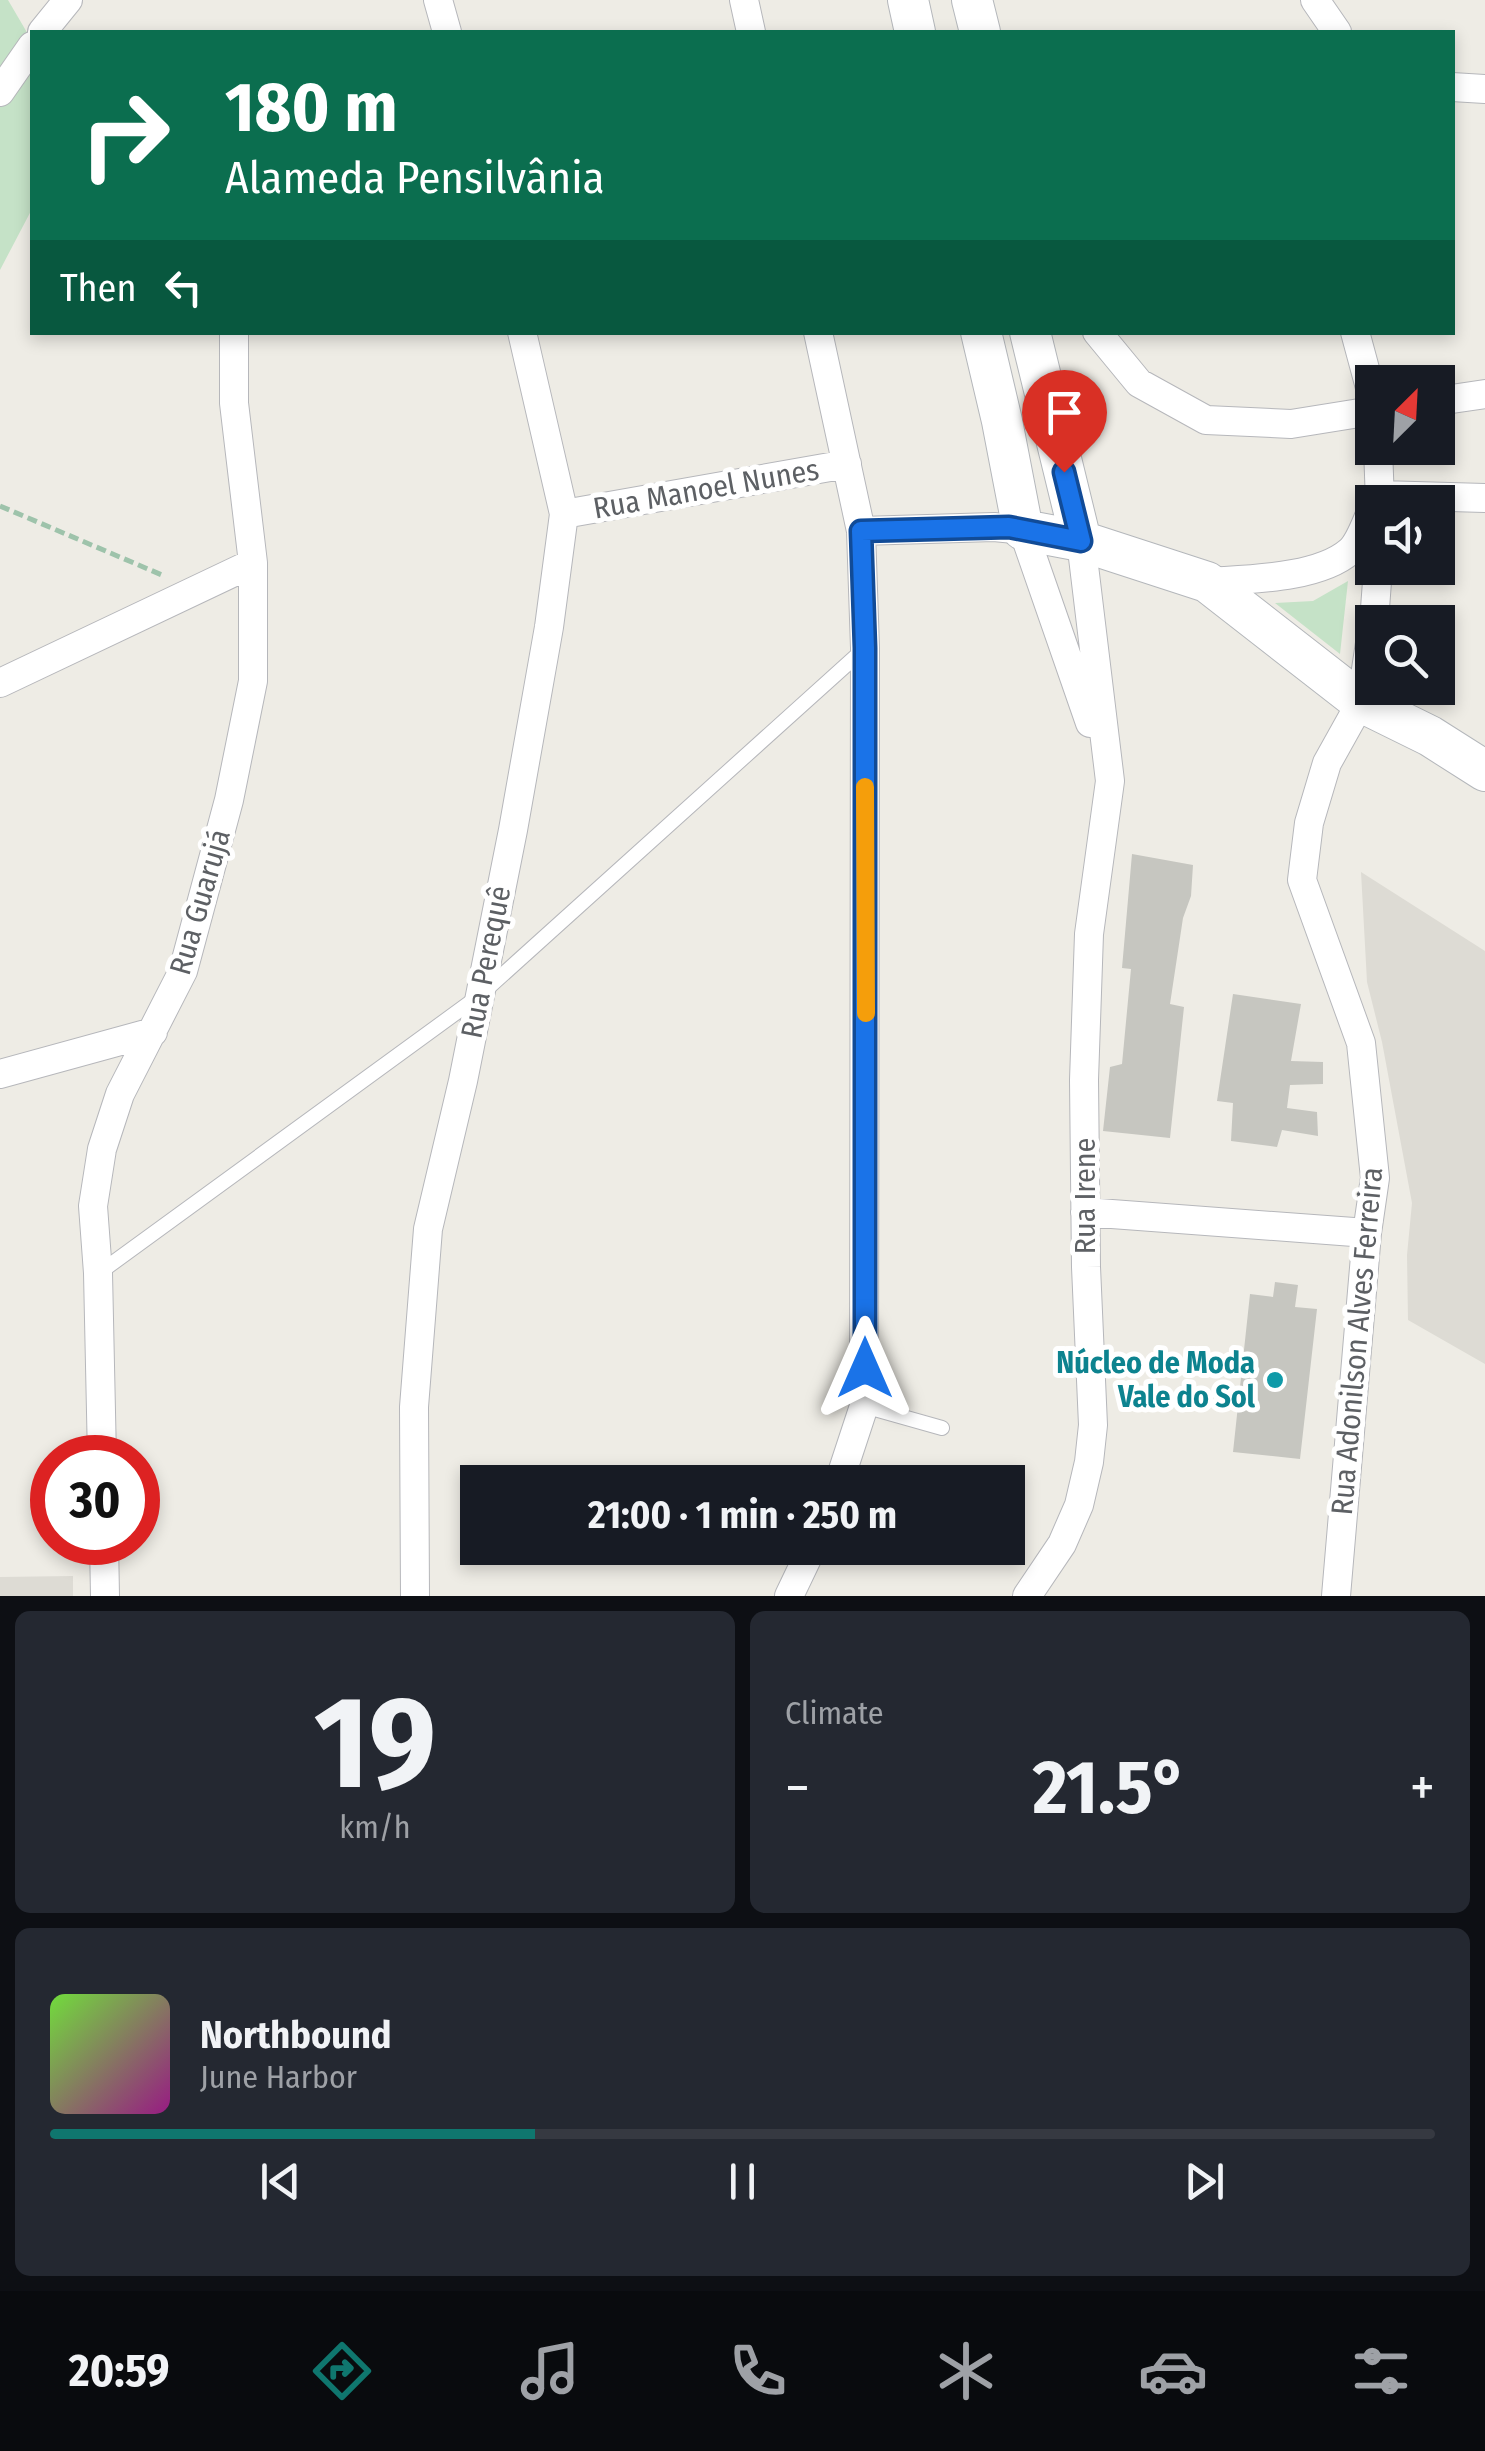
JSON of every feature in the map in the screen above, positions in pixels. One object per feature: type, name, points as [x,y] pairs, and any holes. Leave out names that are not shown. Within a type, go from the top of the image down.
[{"type":"street","points":[[44,30],[68,0]]},
{"type":"street","points":[[744,0],[751,30]]},
{"type":"street","points":[[908,0],[915,30]]},
{"type":"street","points":[[972,0],[980,30]]},
{"type":"street","points":[[1315,0],[1336,30]]},
{"type":"street","points":[[0,92],[30,49]]},
{"type":"street","points":[[1455,88],[1485,89]]},
{"type":"street","name":"Rua Guarujá","points":[[102,1435],[93,1206],[102,1149],[120,1094],[183,971],[229,800],[252,681],[253,564],[234,402],[234,335]]},
{"type":"street","name":"Rua Perequê","points":[[415,1596],[414,1408],[428,1229],[479,996],[550,626],[564,514],[523,335]]},
{"type":"street","points":[[819,335],[861,531],[865,648],[864,1406],[845,1465]]},
{"type":"street","name":"Rua Irene","points":[[982,335],[1023,530],[1110,781]]},
{"type":"street","name":"Rua Irene","points":[[1028,1596],[1062,1544],[1079,1505],[1093,1426],[1084,1080],[1090,934],[1110,781],[1081,541],[1031,335]]},
{"type":"street","points":[[1099,335],[1139,384],[1206,420],[1291,424],[1355,414]]},
{"type":"street","points":[[1355,335],[1363,365]]},
{"type":"street","points":[[1455,398],[1485,394]]},
{"type":"street","name":"Rua Manoel Nunes","points":[[564,514],[847,464]]},
{"type":"street","points":[[1455,499],[1485,498]]},
{"type":"street","points":[[861,531],[994,527],[1023,530],[1081,541],[1207,582],[1355,698]]},
{"type":"street","points":[[1207,582],[1274,578],[1313,569],[1351,550],[1355,543]]},
{"type":"street","points":[[0,684],[253,564]]},
{"type":"street","name":"Rua Adonilson Alves Ferreira","points":[[1336,1596],[1367,1233],[1376,1178],[1361,1042],[1302,880],[1309,823],[1328,762],[1358,705]]},
{"type":"street","points":[[1366,705],[1430,736],[1485,772]]},
{"type":"street","points":[[0,1074],[153,1032]]},
{"type":"street","points":[[1085,1212],[1367,1233]]},
{"type":"street","points":[[104,1565],[105,1596]]},
{"type":"street","points":[[789,1596],[804,1565]]},
{"type":"lane","points":[[98,1273],[479,996],[865,648]]},
{"type":"lane","points":[[864,1406],[942,1428]]},
{"type":"path","points":[[0,506],[197,590]]},
{"type":"shaded area","points":[[1361,872],[1485,951],[1485,1364],[1408,1320],[1407,1255],[1412,1203],[1367,982]]},
{"type":"shaded area","points":[[73,1576],[73,1596],[0,1596],[0,1577]]},
{"type":"green space","points":[[0,0],[8,0],[30,38],[30,213],[0,270]]},
{"type":"green space","points":[[1348,581],[1340,654],[1275,603],[1313,601]]},
{"type":"building","points":[[1132,854],[1193,865],[1191,896],[1183,918],[1170,1004],[1184,1007],[1170,1138],[1103,1131],[1110,1067],[1122,1064],[1131,969],[1122,968]]},
{"type":"building","points":[[1233,994],[1301,1004],[1291,1061],[1323,1062],[1323,1084],[1290,1085],[1287,1108],[1317,1112],[1318,1136],[1282,1130],[1277,1147],[1231,1141],[1233,1103],[1217,1101]]},
{"type":"building","name":"Núcleo de Moda Vale do Sol","points":[[1275,1282],[1298,1285],[1295,1307],[1317,1309],[1300,1459],[1233,1452],[1250,1294],[1273,1297]]},
{"type":"slow traffic","points":[[865,787],[866,1013]]},
{"type":"place","name":"Núcleo de Moda Vale do Sol","points":[[1275,1380]]},
{"type":"route","points":[[865,1368],[865,648],[861,531],[1009,527],[1081,541],[1064,472]]}]
